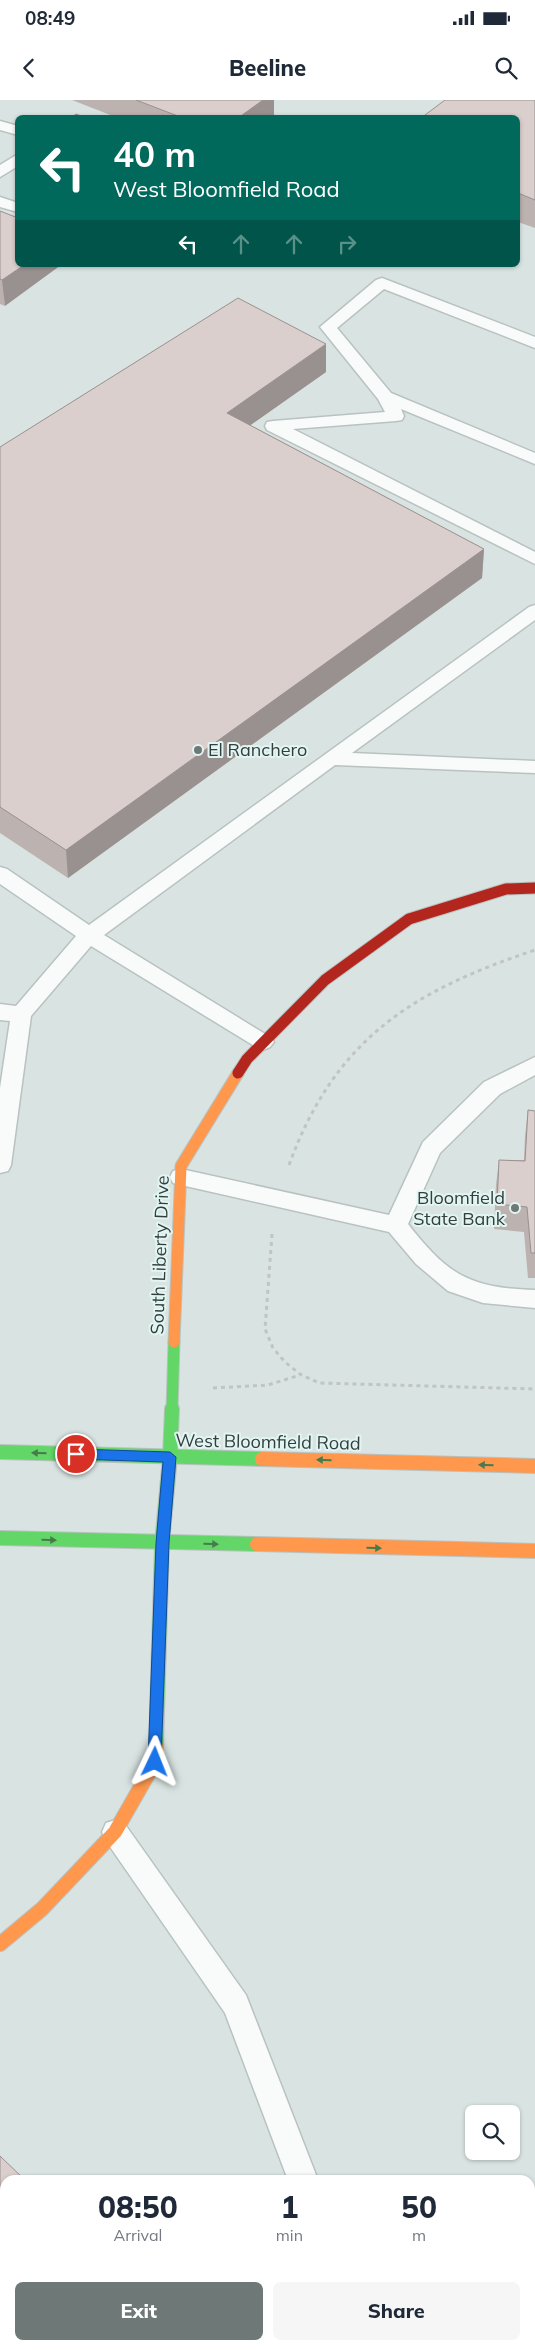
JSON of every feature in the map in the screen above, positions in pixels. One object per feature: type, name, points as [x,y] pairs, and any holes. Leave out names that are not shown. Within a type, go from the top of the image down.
[{"type":"street","name":"South Liberty Drive","points":[[0,1944],[42,1908],[115,1832],[155,1762],[162,1543],[170,1457],[181,1166],[247,1059],[325,980],[408,919],[506,889],[535,888]]},
{"type":"street","name":"West Bloomfield Road","points":[[0,1452],[535,1466]]},
{"type":"street","points":[[0,1538],[535,1551]]},
{"type":"lane","points":[[0,125],[15,130]]},
{"type":"lane","points":[[0,172],[15,160]]},
{"type":"lane","points":[[0,202],[15,207]]},
{"type":"lane","points":[[535,343],[382,283],[328,327],[385,397],[396,416],[273,426],[535,559]]},
{"type":"lane","points":[[385,397],[535,459]]},
{"type":"lane","points":[[0,1165],[21,1014],[88,935],[535,611]]},
{"type":"lane","points":[[333,759],[535,767]]},
{"type":"lane","points":[[0,874],[88,935],[263,1042]]},
{"type":"lane","points":[[0,1012],[21,1014]]},
{"type":"lane","points":[[396,1225],[431,1148],[492,1088],[535,1065]]},
{"type":"lane","points":[[181,1177],[396,1225],[409,1243],[456,1285],[511,1300],[535,1299]]},
{"type":"lane","points":[[115,1832],[236,2005],[301,2175]]},
{"type":"path","points":[[535,950],[500,961],[424,997],[396,1016],[362,1044],[334,1077],[317,1101],[296,1146],[279,1199],[272,1234],[265,1329],[270,1344],[279,1358],[300,1375],[319,1383],[535,1389]]},
{"type":"path","points":[[172,1390],[272,1386],[287,1382],[300,1375]]},
{"type":"building","points":[[136,100],[263,100],[242,115],[175,115]]},
{"type":"building","points":[[445,100],[535,100],[535,200],[520,194],[520,115],[425,115]]},
{"type":"building","points":[[0,211],[15,217],[15,267],[21,267],[2,280],[0,279]]},
{"type":"building","points":[[238,298],[326,344],[227,413],[484,549],[66,850],[0,807],[0,447]]},
{"type":"building","points":[[528,1110],[535,1111],[535,1253],[531,1253],[527,1207],[497,1204],[499,1160],[525,1161]]},
{"type":"building","points":[[0,2156],[20,2175],[0,2175]]},
{"type":"traffic: fast","points":[[156,1746],[162,1543],[170,1457],[174,1342]]},
{"type":"traffic: fast","points":[[0,1452],[262,1459]]},
{"type":"traffic: fast","points":[[0,1538],[257,1544]]},
{"type":"traffic: slow","points":[[174,1342],[181,1166],[238,1073]]},
{"type":"traffic: slow","points":[[262,1459],[535,1466]]},
{"type":"traffic: slow","points":[[257,1544],[535,1551]]},
{"type":"traffic: slow","points":[[0,1944],[42,1909],[115,1832],[155,1762],[156,1746]]},
{"type":"traffic: jam","points":[[238,1073],[247,1059],[325,980],[409,919],[506,889],[535,888]]},
{"type":"place","name":"El Ranchero","points":[[198,750]]},
{"type":"place","name":"Bloomfield State Bank","points":[[515,1208]]},
{"type":"route","points":[[76,1454],[170,1457],[162,1543],[155,1762]]}]
